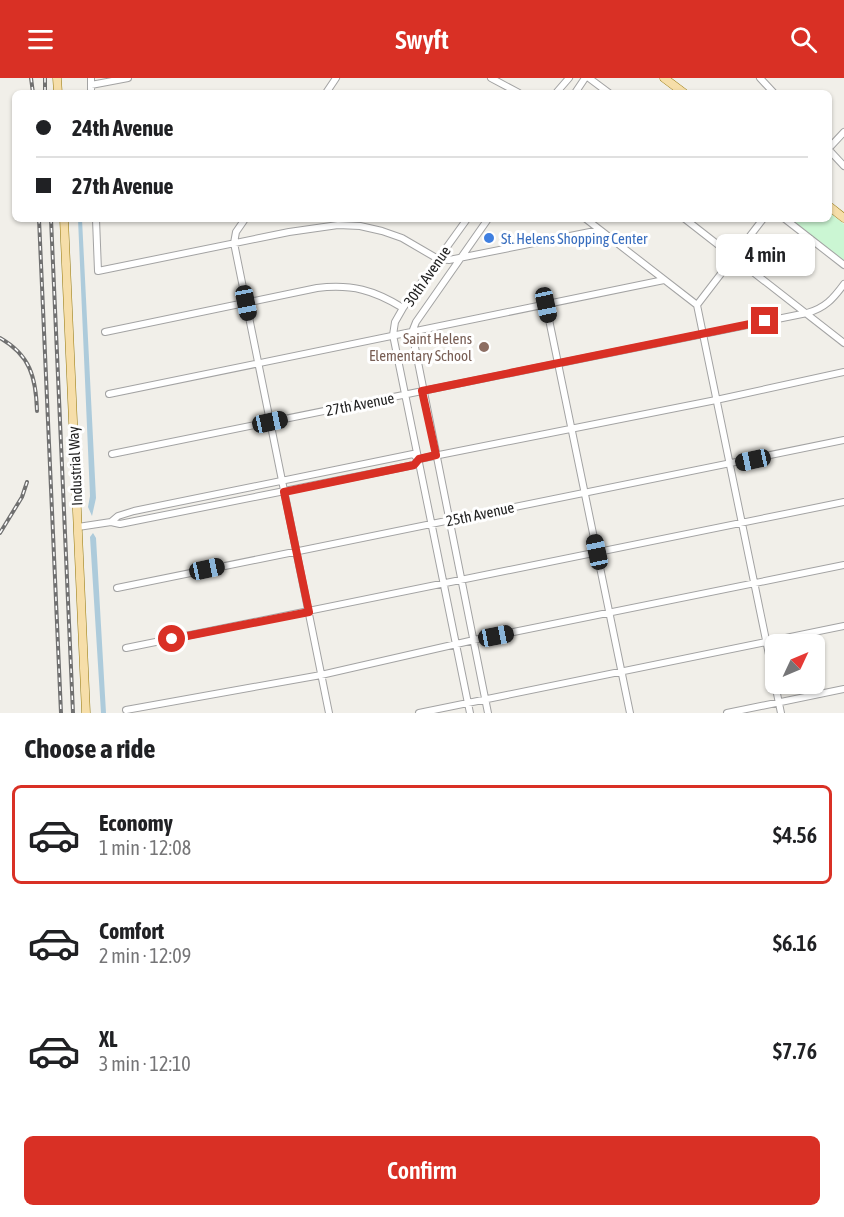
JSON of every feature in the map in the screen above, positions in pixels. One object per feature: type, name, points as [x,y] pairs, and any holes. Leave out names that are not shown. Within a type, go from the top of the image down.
[{"type":"main road","points":[[664,78],[680,90]]},
{"type":"main road","points":[[832,209],[844,218]]},
{"type":"main road","name":"Industrial Way","points":[[64,222],[86,713]]},
{"type":"street","points":[[91,81],[128,78]]},
{"type":"street","points":[[491,78],[513,90]]},
{"type":"street","points":[[559,90],[569,78]]},
{"type":"street","points":[[577,90],[587,78],[605,90]]},
{"type":"street","points":[[760,78],[771,90]]},
{"type":"street","points":[[832,147],[844,132]]},
{"type":"street","points":[[832,151],[844,166]]},
{"type":"street","points":[[96,222],[98,271],[315,227],[360,226],[402,238],[438,259],[449,260],[600,230]]},
{"type":"street","points":[[242,222],[236,232],[234,243],[329,713]]},
{"type":"street","name":"30th Avenue","points":[[393,335],[395,322],[403,309],[465,222]]},
{"type":"street","name":"30th Avenue","points":[[412,332],[416,322],[486,222]]},
{"type":"street","points":[[418,713],[765,643],[697,305],[590,222]]},
{"type":"street","points":[[689,222],[844,343]]},
{"type":"street","points":[[697,305],[761,222]]},
{"type":"street","points":[[788,222],[844,265]]},
{"type":"street","points":[[109,394],[664,280]]},
{"type":"street","name":"27th Avenue","points":[[112,454],[807,313],[828,304],[844,284]]},
{"type":"street","points":[[105,332],[339,285],[383,296],[403,309]]},
{"type":"street","points":[[546,305],[630,713]]},
{"type":"street","points":[[412,332],[488,713]]},
{"type":"street","points":[[393,335],[470,713]]},
{"type":"street","points":[[78,527],[111,522],[120,524],[284,492],[414,465],[419,459],[436,455],[716,400],[844,372]]},
{"type":"street","name":"25th Avenue","points":[[117,588],[844,440]]},
{"type":"street","points":[[111,522],[118,516],[134,511],[412,454],[419,459]]},
{"type":"street","points":[[126,648],[844,502]]},
{"type":"street","points":[[126,710],[321,675],[474,640],[844,565]]},
{"type":"street","points":[[807,634],[844,626]]},
{"type":"street","points":[[728,713],[844,688]]},
{"type":"street","points":[[776,694],[781,713]]},
{"type":"green space","points":[[832,215],[844,224],[844,261],[794,222],[832,222]]},
{"type":"water","points":[[78,222],[82,222],[96,498],[92,516],[88,507],[90,496]]},
{"type":"water","points":[[93,533],[96,538],[106,713],[101,713],[90,537]]},
{"type":"railway","points":[[31,78],[33,90]]},
{"type":"railway","points":[[45,78],[45,90]]},
{"type":"railway","points":[[39,222],[61,713]]},
{"type":"railway","points":[[51,222],[73,713]]},
{"type":"railway","points":[[0,338],[25,360],[33,377],[37,411]]},
{"type":"railway","points":[[0,533],[22,497],[27,482]]},
{"type":"place","name":"St. Helens Shopping Center","points":[[489,238]]},
{"type":"place","name":"Saint Helens Elementary School","points":[[484,347]]},
{"type":"route","points":[[172,639],[309,612],[284,492],[414,465],[419,459],[436,455],[422,391],[765,321]]}]
